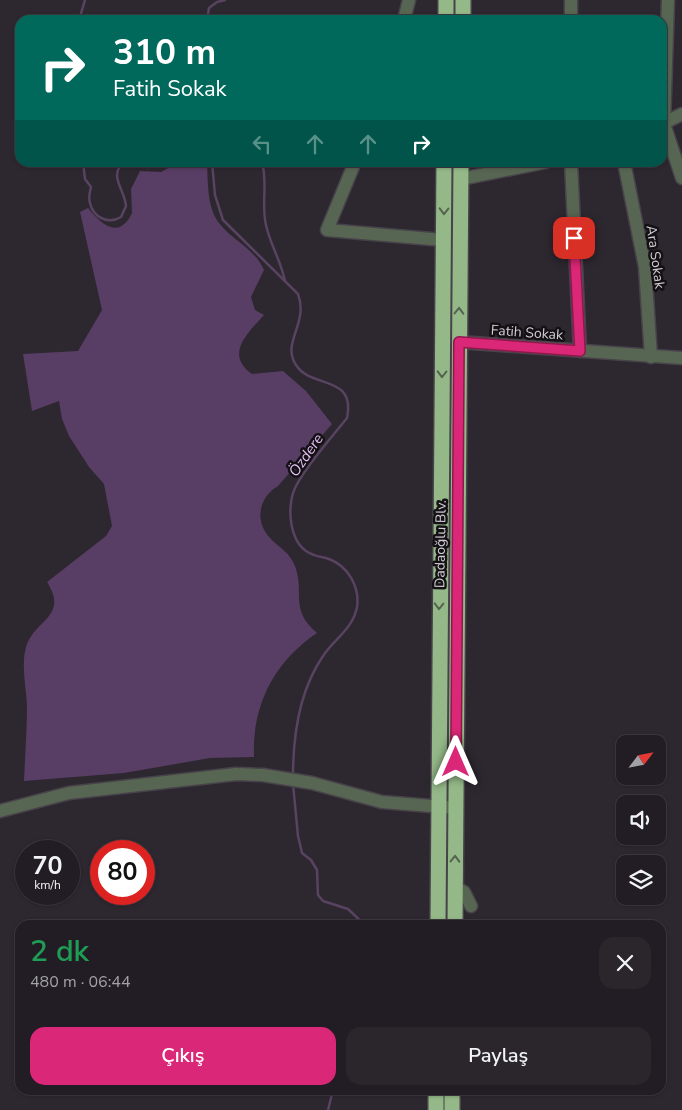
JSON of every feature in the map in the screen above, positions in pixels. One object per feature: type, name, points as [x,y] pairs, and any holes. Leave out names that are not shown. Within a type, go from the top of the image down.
[{"type":"highway","points":[[446,0],[446,15]]},
{"type":"highway","points":[[463,0],[463,15]]},
{"type":"highway","name":"Dadaoğlu Blv.","points":[[438,920],[444,167]]},
{"type":"highway","name":"Dadaoğlu Blv.","points":[[454,920],[461,167]]},
{"type":"highway","points":[[436,1095],[436,1110]]},
{"type":"highway","points":[[452,1095],[452,1110]]},
{"type":"street","points":[[406,15],[410,0]]},
{"type":"street","points":[[571,15],[572,0]]},
{"type":"street","points":[[667,25],[668,0]]},
{"type":"street","points":[[667,122],[682,114]]},
{"type":"street","points":[[667,135],[682,178]]},
{"type":"street","points":[[353,167],[327,230],[443,240]]},
{"type":"street","points":[[461,179],[521,167]]},
{"type":"street","points":[[571,167],[580,351]]},
{"type":"street","name":"Ara Sokak","points":[[625,167],[645,267],[651,357]]},
{"type":"street","name":"Fatih Sokak","points":[[459,342],[682,358]]},
{"type":"street","points":[[0,810],[69,794],[236,774],[263,775],[312,783],[382,802],[456,808]]},
{"type":"street","points":[[455,887],[464,892],[471,906]]},
{"type":"shaded area","points":[[170,167],[207,167],[210,202],[215,217],[225,229],[255,256],[264,270],[251,297],[255,310],[264,315],[246,336],[239,351],[240,359],[252,374],[283,371],[306,391],[332,424],[278,486],[266,496],[260,517],[265,531],[270,538],[293,561],[298,576],[300,608],[308,624],[317,633],[289,657],[269,686],[257,720],[254,738],[254,757],[210,758],[124,773],[24,781],[27,705],[24,669],[25,654],[30,638],[52,611],[54,603],[53,594],[47,582],[106,536],[112,526],[104,484],[89,467],[69,436],[62,419],[59,401],[32,411],[23,354],[78,351],[102,310],[80,212],[88,208],[104,224],[116,228],[121,226],[132,213],[131,189],[140,171],[161,172]]},
{"type":"waterway","name":"Özdere","points":[[80,15],[85,0]]},
{"type":"waterway","points":[[208,15],[209,8],[217,2],[225,0]]},
{"type":"waterway","name":"Özdere","points":[[84,167],[85,179],[91,187],[89,199],[92,208],[98,216],[106,220],[121,217],[126,206],[117,177],[120,167]]},
{"type":"waterway","name":"Özdere","points":[[212,167],[215,195],[223,220],[298,294],[300,315],[292,348],[292,357],[296,365],[312,377],[339,388],[345,395],[348,404],[347,418],[311,462],[299,480],[292,496],[290,516],[299,544],[306,551],[316,556],[336,562],[347,572],[357,592],[357,607],[352,622],[327,650],[308,684],[296,729],[293,776]]},
{"type":"waterway","points":[[263,167],[266,225],[285,281]]},
{"type":"waterway","name":"Özdere","points":[[293,784],[298,836],[302,853],[311,860],[317,870],[318,895],[323,901],[348,909],[360,920]]},
{"type":"waterway","name":"Özdere","points":[[328,1110],[332,1095]]},
{"type":"route","points":[[456,762],[459,342],[580,351],[574,238]]}]
